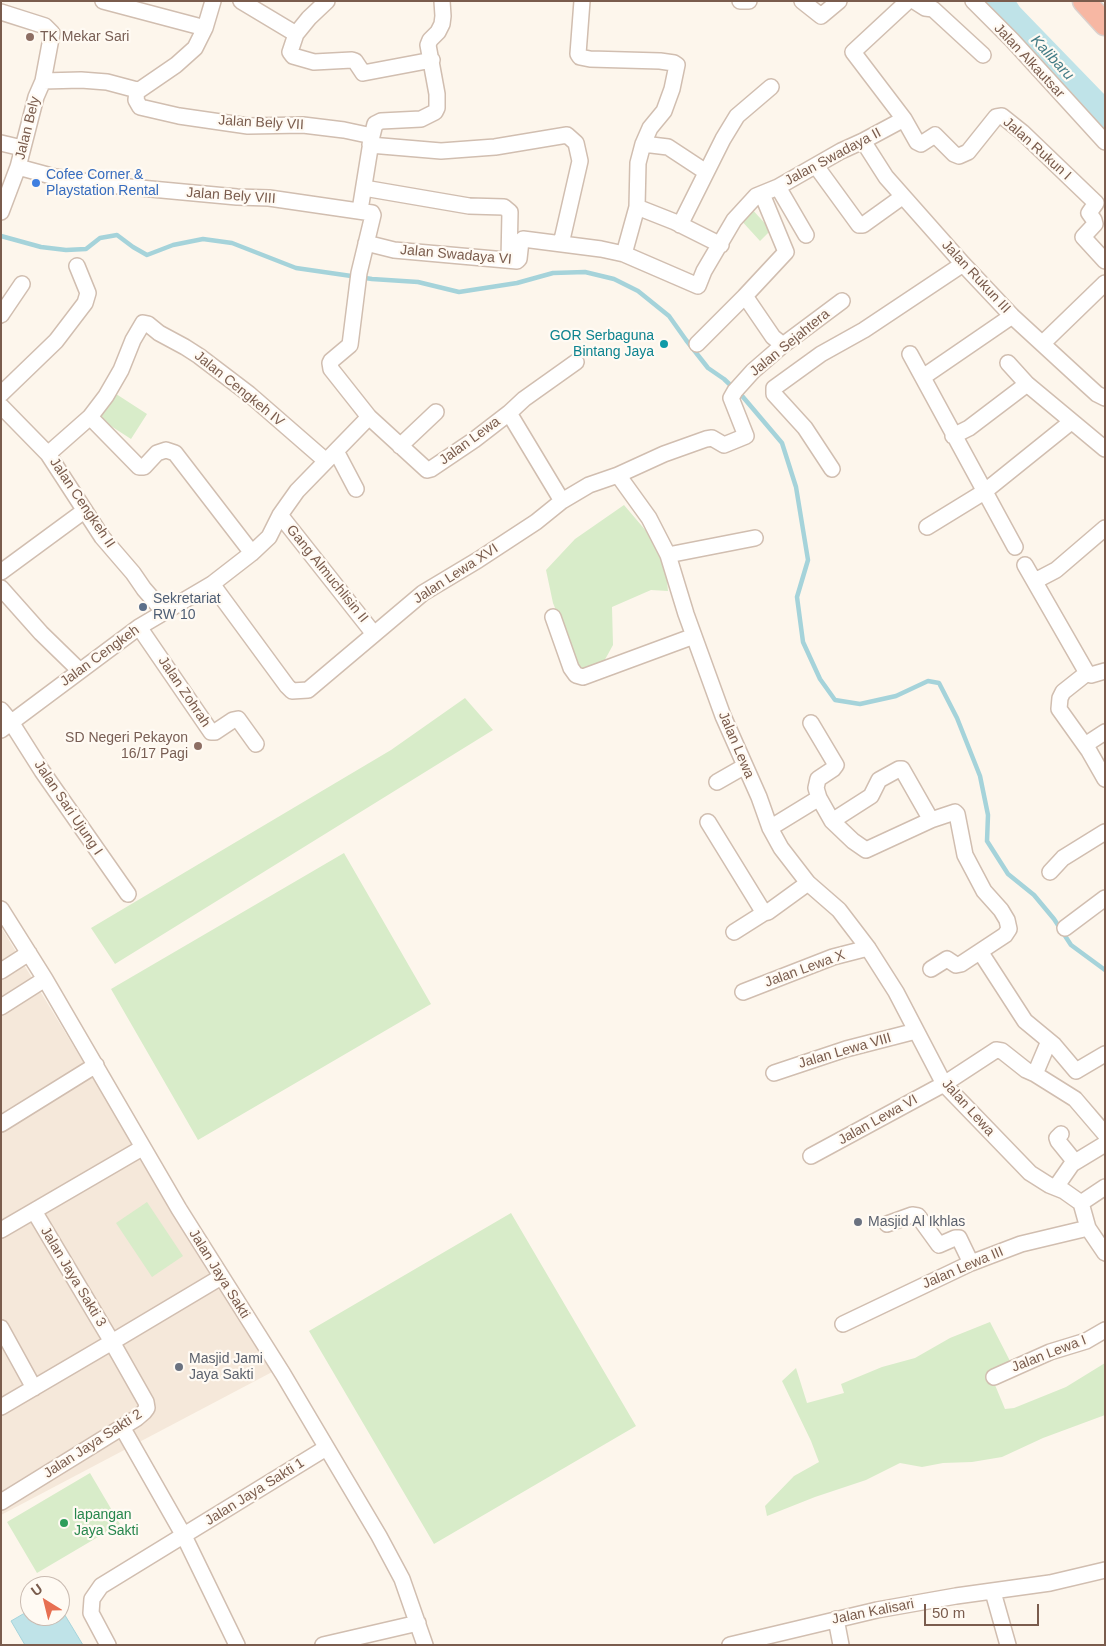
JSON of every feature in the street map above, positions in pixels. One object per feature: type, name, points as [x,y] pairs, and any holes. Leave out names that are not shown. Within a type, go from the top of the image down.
[{"type":"highway","points":[[1084,1],[1105,24]]},
{"type":"street","points":[[103,1],[206,28]]},
{"type":"street","points":[[138,90],[186,57],[195,48],[206,28],[213,1]]},
{"type":"street","points":[[241,1],[296,34]]},
{"type":"street","points":[[327,1],[296,34],[290,52],[293,56],[314,62],[352,60],[355,61],[363,73],[432,60]]},
{"type":"street","points":[[366,243],[373,214],[360,210],[372,136],[379,122],[421,119],[435,112],[438,101],[428,46],[430,40],[438,32],[442,24],[442,1]]},
{"type":"street","points":[[582,1],[578,54],[580,58],[660,61],[677,65],[672,89],[664,111],[650,128],[643,144],[638,163],[637,207],[624,254]]},
{"type":"street","points":[[740,1],[749,1]]},
{"type":"street","points":[[802,1],[821,16],[839,1]]},
{"type":"street","points":[[904,119],[853,52],[908,1]]},
{"type":"street","points":[[914,1],[925,8],[933,9],[983,54]]},
{"type":"street","name":"Jalan Alkautsar","points":[[973,1],[1012,40],[1105,142]]},
{"type":"street","points":[[1,12],[45,26],[52,33],[43,81]]},
{"type":"street","name":"Jalan Bely","points":[[1,212],[18,167],[38,90],[43,81],[81,80],[138,90]]},
{"type":"street","points":[[680,225],[723,139],[737,116],[771,87]]},
{"type":"street","name":"Jalan Bely VII","points":[[138,90],[136,100],[140,107],[179,116],[248,126],[303,125],[344,130],[372,136]]},
{"type":"street","name":"Jalan Rukun I","points":[[904,119],[919,144],[934,134],[954,154],[960,156],[968,152],[996,117],[1002,116],[1022,132],[1096,203],[1088,213],[1095,224],[1083,237],[1105,261]]},
{"type":"street","name":"Jalan Swadaya II","points":[[700,285],[704,271],[740,213],[756,196],[778,187],[841,151],[864,141],[904,119]]},
{"type":"street","points":[[372,136],[441,151],[495,147],[567,135],[576,143],[580,161],[561,244]]},
{"type":"street","name":"Jalan Rukun III","points":[[864,141],[886,177],[962,264],[1012,316],[1097,394],[1105,398]]},
{"type":"street","points":[[1,143],[22,148]]},
{"type":"street","points":[[643,144],[668,147],[706,172]]},
{"type":"street","points":[[816,166],[859,225],[864,225],[902,197]]},
{"type":"street","name":"Jalan Bely VIII","points":[[18,167],[55,177],[108,185],[269,198],[360,210]]},
{"type":"street","points":[[778,187],[806,234]]},
{"type":"street","points":[[364,188],[469,206],[504,207],[510,212],[509,260]]},
{"type":"street","points":[[696,344],[746,296],[786,252],[762,194]]},
{"type":"street","points":[[637,207],[721,245]]},
{"type":"street","name":"Jalan Swadaya VI","points":[[366,243],[394,250],[516,261],[519,259],[521,241],[523,239],[624,254],[696,286],[700,285]]},
{"type":"street","name":"Jalan Lewa","points":[[366,243],[358,277],[350,345],[331,361],[330,366],[369,418],[429,470],[509,414],[562,502]]},
{"type":"street","points":[[832,469],[805,428],[774,394],[774,388],[821,354],[864,330],[962,264]]},
{"type":"street","points":[[1,394],[56,341],[85,304],[88,293],[77,266]]},
{"type":"street","points":[[1043,343],[1105,283]]},
{"type":"street","points":[[4,306],[22,284]]},
{"type":"street","points":[[746,296],[773,337],[783,345]]},
{"type":"street","name":"Jalan Sejahtera","points":[[618,475],[664,454],[706,439],[712,438],[724,445],[746,436],[731,398],[737,389],[753,371],[783,345],[842,301]]},
{"type":"street","points":[[923,377],[1012,316]]},
{"type":"street","name":"Jalan Cengkeh II","points":[[148,324],[143,324],[133,340],[121,370],[106,396],[90,417],[48,454],[102,536],[133,573],[144,590],[164,612]]},
{"type":"street","name":"Jalan Cengkeh IV","points":[[148,324],[159,334],[199,356],[331,456]]},
{"type":"street","points":[[910,354],[1015,547]]},
{"type":"street","points":[[509,414],[524,399],[576,362]]},
{"type":"street","points":[[1008,363],[1027,384],[1105,449]]},
{"type":"street","points":[[954,436],[969,428],[1027,384]]},
{"type":"street","points":[[1,406],[48,454]]},
{"type":"street","points":[[400,446],[436,412]]},
{"type":"street","points":[[90,417],[139,467],[144,467],[157,453],[166,450],[175,453],[252,553]]},
{"type":"street","name":"Jalan Cengkeh","points":[[4,721],[80,671],[140,627],[212,584],[252,553],[269,537],[280,515],[297,491],[369,418]]},
{"type":"street","points":[[927,527],[984,492],[1071,422]]},
{"type":"street","points":[[331,456],[356,489]]},
{"type":"street","points":[[562,502],[589,485],[618,475]]},
{"type":"street","name":"Jalan Lewa","points":[[618,475],[649,518],[668,555],[675,581],[723,716],[761,802],[770,828],[781,848],[808,883],[839,910],[868,948],[896,992],[944,1084],[1030,1173],[1081,1203]]},
{"type":"street","name":"Jalan Lewa XVI","points":[[212,584],[292,692],[308,690],[423,593],[478,560],[536,522],[562,502]]},
{"type":"street","points":[[1,572],[84,511]]},
{"type":"street","name":"Gang Almuchlisin II","points":[[280,515],[374,634]]},
{"type":"street","points":[[1035,581],[1056,570],[1105,528]]},
{"type":"street","points":[[668,555],[755,538]]},
{"type":"street","points":[[1025,565],[1087,673],[1093,675],[1105,671]]},
{"type":"street","points":[[1,588],[41,633],[80,671]]},
{"type":"street","points":[[553,617],[571,668],[576,675],[584,677],[694,636]]},
{"type":"street","name":"Jalan Zohrah","points":[[140,627],[212,732],[238,719],[256,744]]},
{"type":"street","points":[[1087,673],[1063,692],[1059,709],[1085,745],[1105,779]]},
{"type":"street","name":"Jalan Sari Ujung I","points":[[4,721],[128,894]]},
{"type":"street","points":[[811,723],[836,764],[833,769],[818,779],[816,788],[819,798],[832,821],[852,841],[867,851],[931,820],[955,812],[957,814],[962,844],[971,868],[984,891],[995,902],[1007,920],[1009,929],[1005,935],[961,964],[956,965],[947,959],[931,969]]},
{"type":"street","points":[[1085,745],[1105,732]]},
{"type":"street","points":[[717,782],[745,766]]},
{"type":"street","points":[[832,821],[872,796],[879,780],[899,768],[902,769],[931,820]]},
{"type":"street","points":[[770,828],[819,798]]},
{"type":"street","points":[[708,822],[764,913]]},
{"type":"street","points":[[1050,872],[1064,858],[1105,832]]},
{"type":"street","points":[[734,932],[768,912],[808,883]]},
{"type":"street","points":[[1065,928],[1105,898]]},
{"type":"street","name":"Jalan Jaya Sakti","points":[[1,908],[96,1065],[142,1148],[282,1374],[379,1536],[398,1570],[425,1645]]},
{"type":"street","name":"Jalan Lewa X","points":[[742,992],[833,958],[868,948]]},
{"type":"street","points":[[981,952],[1025,1021],[1057,1048],[1076,1071],[1105,1054]]},
{"type":"street","points":[[1,970],[29,953]]},
{"type":"street","points":[[1,1007],[45,980]]},
{"type":"street","name":"Jalan Lewa VIII","points":[[774,1073],[846,1049],[916,1031]]},
{"type":"street","points":[[1049,1041],[1035,1074],[1075,1099],[1105,1134]]},
{"type":"street","name":"Jalan Lewa VI","points":[[811,1156],[944,1084],[996,1050],[1002,1051],[1026,1070],[1035,1074]]},
{"type":"street","points":[[1,1124],[96,1065]]},
{"type":"street","points":[[1061,1134],[1057,1138],[1058,1141],[1076,1162]]},
{"type":"street","points":[[1056,1188],[1068,1169],[1105,1144]]},
{"type":"street","name":"Jalan Jaya Sakti 3","points":[[1,1230],[142,1148]]},
{"type":"street","points":[[1105,1188],[1081,1203],[1088,1228],[1105,1253]]},
{"type":"street","name":"Jalan Jaya Sakti 3","points":[[34,1212],[112,1342]]},
{"type":"street","points":[[887,1224],[912,1215],[918,1216],[940,1245],[959,1238],[971,1263]]},
{"type":"street","name":"Jalan Lewa III","points":[[843,1324],[971,1263],[1021,1244],[1088,1228]]},
{"type":"street","points":[[1,1407],[221,1277]]},
{"type":"street","points":[[1,1328],[34,1388]]},
{"type":"street","name":"Jalan Lewa I","points":[[994,1377],[1050,1352],[1086,1340],[1105,1330]]},
{"type":"street","name":"Jalan Jaya Sakti 2","points":[[1,1502],[138,1418],[147,1408],[146,1402],[112,1342]]},
{"type":"street","points":[[122,1427],[184,1536],[236,1645]]},
{"type":"street","name":"Jalan Jaya Sakti 1","points":[[108,1645],[91,1613],[92,1599],[101,1586],[326,1448]]},
{"type":"street","name":"Jalan Kalisari","points":[[730,1645],[836,1618],[947,1597],[1050,1583],[1105,1570]]},
{"type":"street","points":[[993,1592],[1008,1645]]},
{"type":"street","points":[[836,1618],[841,1645]]},
{"type":"street","points":[[323,1645],[418,1622]]},
{"type":"shaded area","points":[[1,927],[210,1270],[274,1371],[1,1515]]},
{"type":"green space","points":[[750,207],[771,230],[760,241],[739,218]]},
{"type":"green space","points":[[113,392],[147,414],[131,439],[97,417]]},
{"type":"green space","points":[[624,505],[664,552],[668,591],[651,590],[612,607],[613,645],[602,665],[574,679],[566,635],[553,603],[546,570],[575,539]]},
{"type":"green space","points":[[465,698],[493,730],[115,964],[91,928],[391,750]]},
{"type":"green space","points":[[344,853],[431,1004],[198,1140],[111,989]]},
{"type":"green space","points":[[147,1202],[183,1256],[152,1277],[116,1223]]},
{"type":"green space","points":[[511,1213],[636,1426],[434,1544],[309,1331]]},
{"type":"green space","points":[[990,1322],[1010,1361],[990,1373],[1005,1409],[1014,1408],[1066,1387],[1105,1363],[1105,1415],[1043,1438],[1002,1457],[922,1467],[900,1463],[866,1480],[767,1516],[765,1506],[794,1476],[819,1462],[782,1381],[796,1368],[807,1403],[844,1393],[841,1384],[882,1367],[915,1358],[950,1338]]},
{"type":"green space","name":"lapangan Jaya Sakti","points":[[90,1473],[120,1524],[37,1573],[7,1522]]},
{"type":"water","points":[[20,1616],[20,1626],[70,1626],[70,1624],[83,1645],[25,1645],[11,1621]]},
{"type":"waterway","name":"Kalibaru","points":[[999,1],[1009,16],[1105,115]]},
{"type":"waterway","points":[[1,236],[41,247],[66,250],[86,249],[100,238],[117,235],[147,255],[173,245],[203,239],[232,243],[296,268],[372,279],[418,282],[459,292],[517,283],[553,273],[585,272],[614,279],[638,291],[669,316],[708,368],[724,379],[743,397],[782,443],[796,487],[808,560],[797,597],[803,642],[820,679],[835,700],[860,704],[896,696],[928,681],[939,683],[957,718],[980,776],[988,815],[987,841],[1008,874],[1034,895],[1054,919],[1071,945],[1105,970]]},
{"type":"place","name":"TK Mekar Sari","points":[[30,37]]},
{"type":"place","name":"Cofee Corner & Playstation Rental","points":[[36,183]]},
{"type":"place","name":"GOR Serbaguna Bintang Jaya","points":[[664,344]]},
{"type":"place","name":"Sekretariat RW 10","points":[[143,607]]},
{"type":"place","name":"SD Negeri Pekayon 16/17 Pagi","points":[[198,746]]},
{"type":"place","name":"Masjid Al Ikhlas","points":[[858,1222]]},
{"type":"place","name":"Masjid Jami Jaya Sakti","points":[[179,1367]]},
{"type":"place","name":"lapangan Jaya Sakti","points":[[64,1523]]}]
